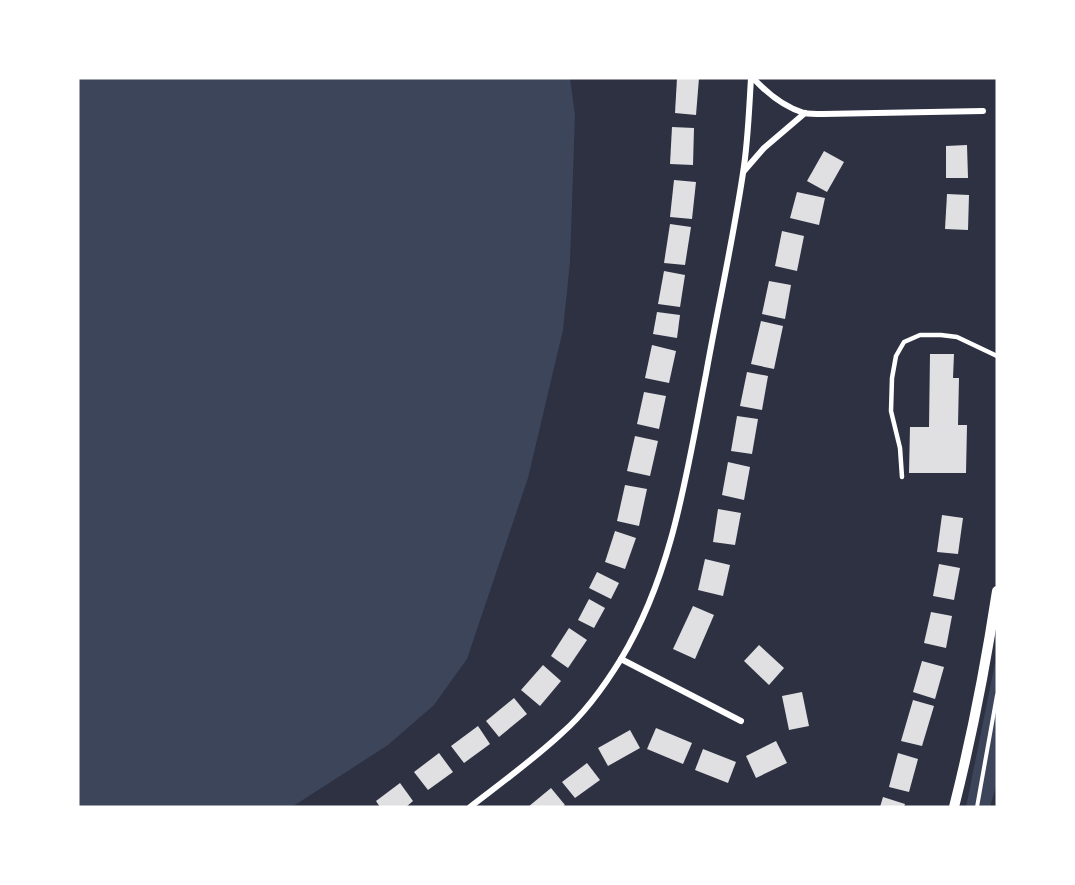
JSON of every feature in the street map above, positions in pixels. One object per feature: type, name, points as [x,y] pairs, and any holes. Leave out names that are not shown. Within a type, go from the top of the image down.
[{"type":"street","points":[[752,78],[787,106],[805,113],[983,111]]},
{"type":"street","points":[[470,807],[564,732],[586,707],[621,659],[644,616],[657,584],[676,519],[727,261],[743,172],[752,78]]},
{"type":"street","points":[[743,172],[764,148],[805,113]]},
{"type":"street","points":[[954,807],[980,691],[997,591]]},
{"type":"street","points":[[621,659],[741,721]]},
{"type":"lane","points":[[902,477],[900,448],[891,411],[892,378],[896,356],[904,342],[921,335],[957,337],[997,356]]},
{"type":"path","points":[[978,807],[997,695]]},
{"type":"shaded area","points":[[78,78],[570,78],[575,115],[570,262],[563,330],[528,478],[467,659],[434,705],[388,745],[292,807],[78,807]]},
{"type":"shaded area","points":[[997,653],[997,783],[990,807],[966,807]]},
{"type":"building","points":[[677,78],[699,78],[696,115],[675,113]]},
{"type":"building","points":[[672,127],[694,128],[693,165],[670,164]]},
{"type":"building","points":[[967,145],[968,178],[946,178],[946,146]]},
{"type":"building","points":[[824,151],[844,162],[827,192],[807,181]]},
{"type":"building","points":[[674,180],[696,182],[692,219],[670,217]]},
{"type":"building","points":[[797,192],[825,198],[819,225],[790,218]]},
{"type":"building","points":[[947,194],[969,195],[968,230],[945,229]]},
{"type":"building","points":[[670,224],[691,227],[685,265],[664,263]]},
{"type":"building","points":[[782,231],[804,236],[797,271],[775,266]]},
{"type":"building","points":[[664,271],[685,275],[680,307],[658,304]]},
{"type":"building","points":[[769,281],[791,285],[785,319],[762,314]]},
{"type":"building","points":[[657,312],[680,315],[677,338],[653,334]]},
{"type":"building","points":[[761,321],[783,326],[774,369],[751,364]]},
{"type":"building","points":[[652,345],[676,351],[669,383],[645,378]]},
{"type":"building","points":[[930,354],[954,354],[953,378],[959,378],[958,425],[967,425],[966,473],[909,473],[910,427],[929,427]]},
{"type":"building","points":[[747,372],[768,376],[762,410],[740,406]]},
{"type":"building","points":[[644,392],[666,396],[659,429],[637,424]]},
{"type":"building","points":[[737,416],[758,419],[752,454],[731,451]]},
{"type":"building","points":[[635,436],[658,441],[650,476],[627,471]]},
{"type":"building","points":[[728,462],[750,467],[744,500],[722,495]]},
{"type":"building","points":[[625,485],[647,489],[639,526],[617,521]]},
{"type":"building","points":[[718,509],[741,513],[735,545],[713,542]]},
{"type":"building","points":[[942,515],[963,518],[958,554],[937,552]]},
{"type":"building","points":[[615,531],[636,538],[625,569],[605,562]]},
{"type":"building","points":[[705,559],[730,565],[723,596],[698,590]]},
{"type":"building","points":[[939,564],[960,568],[954,600],[933,596]]},
{"type":"building","points":[[597,572],[619,583],[611,599],[589,588]]},
{"type":"building","points":[[589,599],[605,608],[594,628],[578,620]]},
{"type":"building","points":[[693,606],[714,615],[695,659],[673,649]]},
{"type":"building","points":[[931,612],[952,616],[946,648],[924,643]]},
{"type":"building","points":[[569,628],[587,640],[568,668],[551,656]]},
{"type":"building","points":[[759,645],[784,668],[769,685],[744,661]]},
{"type":"building","points":[[922,661],[944,667],[935,699],[913,692]]},
{"type":"building","points":[[543,665],[561,681],[540,706],[521,690]]},
{"type":"building","points":[[802,692],[809,726],[789,730],[782,696]]},
{"type":"building","points":[[514,698],[527,714],[499,737],[486,721]]},
{"type":"building","points":[[913,700],[934,706],[922,746],[901,741]]},
{"type":"building","points":[[478,726],[490,744],[464,763],[451,746]]},
{"type":"building","points":[[656,728],[692,743],[683,764],[647,749]]},
{"type":"building","points":[[630,730],[640,748],[608,766],[598,748]]},
{"type":"building","points":[[776,741],[787,763],[756,778],[746,756]]},
{"type":"building","points":[[703,749],[736,762],[728,783],[695,770]]},
{"type":"building","points":[[439,753],[453,772],[428,790],[414,772]]},
{"type":"building","points":[[898,753],[918,759],[909,792],[889,787]]},
{"type":"building","points":[[587,763],[600,780],[575,798],[562,782]]},
{"type":"building","points":[[400,783],[413,801],[406,807],[380,807],[376,801]]},
{"type":"building","points":[[551,788],[565,805],[562,807],[528,807]]},
{"type":"building","points":[[883,797],[905,804],[904,807],[880,807]]}]
